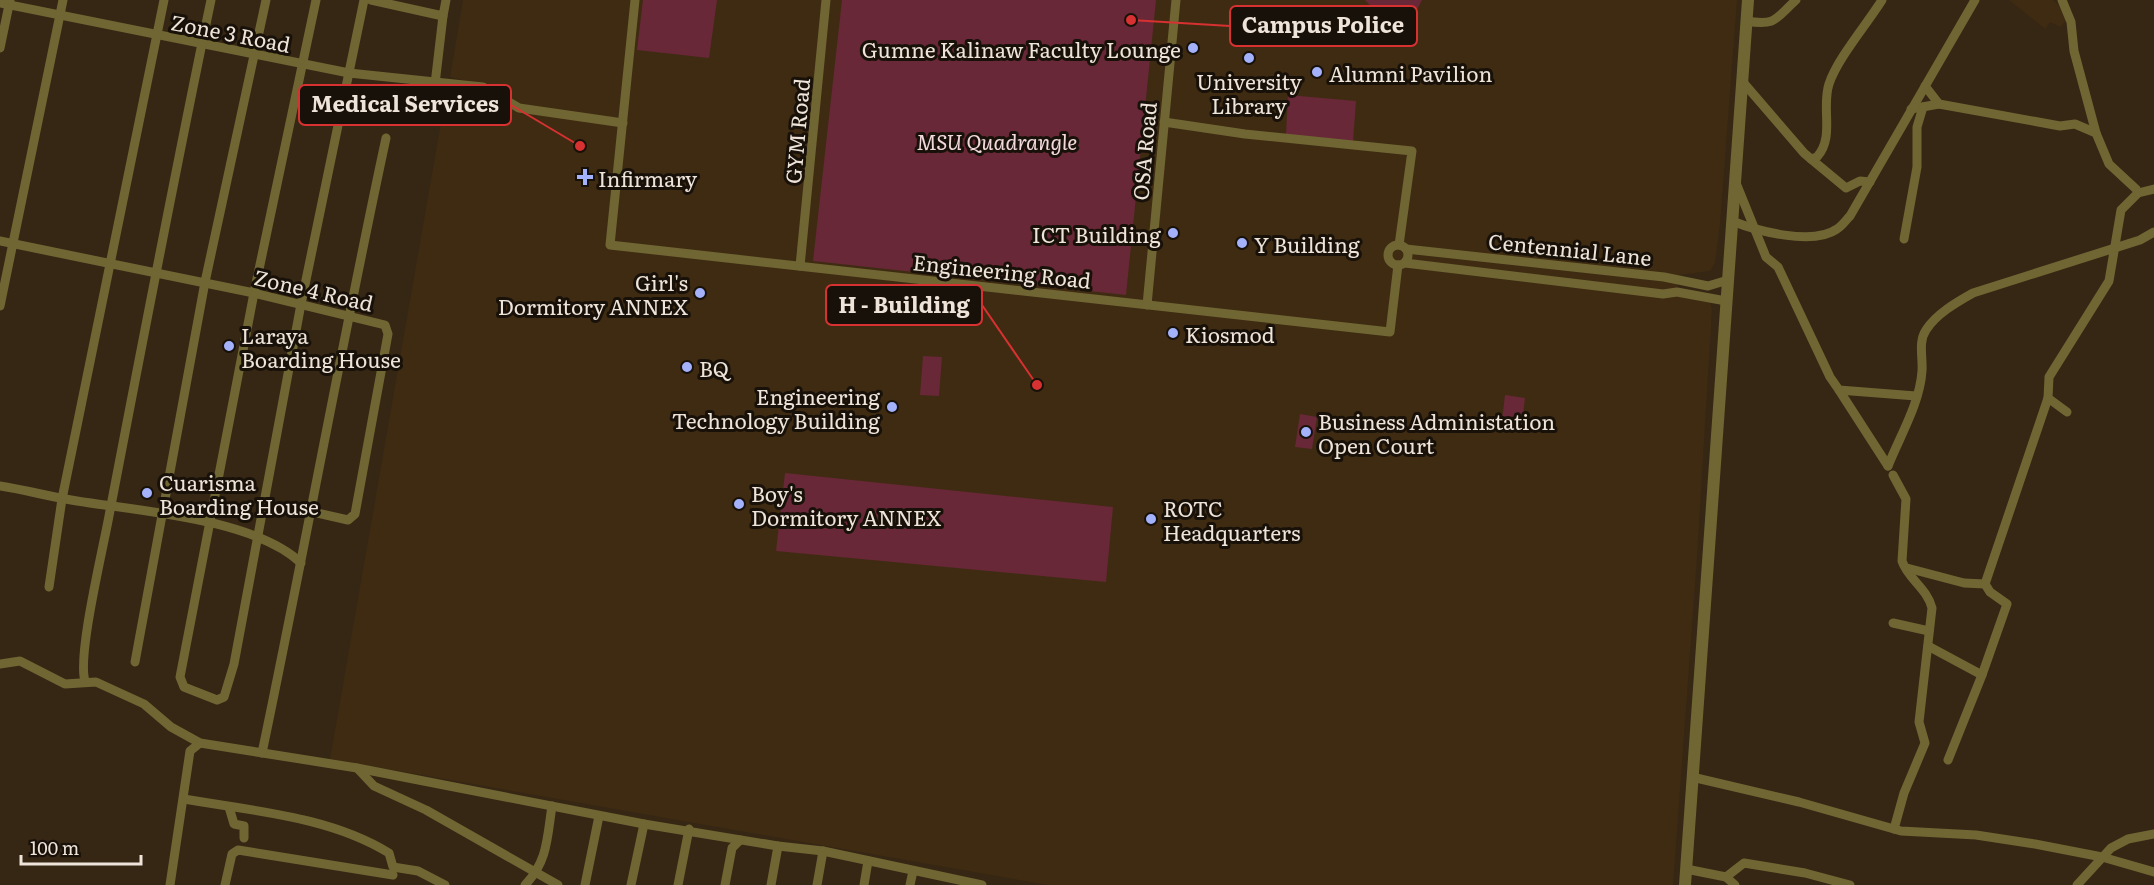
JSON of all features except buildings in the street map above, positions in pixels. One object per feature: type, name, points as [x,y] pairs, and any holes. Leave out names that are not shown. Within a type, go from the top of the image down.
[{"type":"street","points":[[0,306],[63,0]]},
{"type":"street","points":[[49,587],[62,499],[164,0]]},
{"type":"street","points":[[85,681],[82,662],[154,273],[211,0]]},
{"type":"street","points":[[135,662],[205,282],[266,0]]},
{"type":"street","points":[[316,0],[254,293],[180,677],[184,687],[212,699],[219,700],[224,697],[232,674],[301,304],[364,0]]},
{"type":"street","points":[[371,0],[443,16]]},
{"type":"street","points":[[435,84],[446,0]]},
{"type":"street","points":[[622,123],[635,0]]},
{"type":"street","name":"GYM Road","points":[[800,266],[826,0]]},
{"type":"street","name":"OSA Road","points":[[1147,305],[1176,0]]},
{"type":"street","points":[[1685,885],[1748,0]]},
{"type":"street","points":[[1746,21],[1766,24],[1772,22],[1796,0]]},
{"type":"street","points":[[1732,221],[1753,229],[1790,236],[1836,231],[1850,216],[1972,1]]},
{"type":"street","points":[[1811,159],[1817,157],[1824,148],[1827,93],[1832,77],[1877,2]]},
{"type":"street","points":[[2065,2],[2071,21],[2074,51],[2096,134],[2109,164],[2138,193]]},
{"type":"street","points":[[0,48],[6,3]]},
{"type":"street","name":"Zone 3 Road","points":[[6,3],[157,36],[349,73],[435,84],[458,83],[483,87],[503,101],[529,110],[622,123]]},
{"type":"street","points":[[1742,81],[1811,159],[1846,188],[1860,181],[1870,182]]},
{"type":"street","points":[[1925,86],[1939,104]]},
{"type":"street","points":[[1911,109],[1939,104],[2060,126],[2074,124],[2096,134]]},
{"type":"street","points":[[1904,239],[1917,167],[1917,127],[1923,107]]},
{"type":"street","points":[[2074,124],[2090,107]]},
{"type":"street","points":[[1164,122],[1412,152],[1402,247],[1408,258],[1401,264],[1391,262],[1388,256],[1391,248],[1402,247]]},
{"type":"street","name":"Engineering Road","points":[[622,123],[610,245],[1390,332],[1401,264]]},
{"type":"street","points":[[262,753],[313,513],[348,314],[386,138]]},
{"type":"street","points":[[1736,181],[1753,229],[1766,257],[1778,267],[1830,376],[1888,466],[1916,396],[1922,369],[1922,340],[1926,330],[1954,304],[1996,285],[2114,249],[2140,240],[2154,232]]},
{"type":"street","points":[[1985,584],[2048,398],[2049,377],[2109,281],[2113,271],[2114,249],[2121,210],[2138,193],[2154,189]]},
{"type":"street","name":"Zone 4 Road","points":[[0,241],[205,282],[382,323],[388,329],[360,498],[352,518],[313,513]]},
{"type":"street","name":"Centennial Lane","points":[[1402,247],[1664,277],[1690,288],[1707,291],[1726,301]]},
{"type":"street","points":[[1478,272],[1480,256]]},
{"type":"street","points":[[1542,279],[1545,263]]},
{"type":"street","name":"Centennial Lane","points":[[1401,264],[1663,294],[1690,288]]},
{"type":"street","points":[[1614,288],[1615,271]]},
{"type":"street","points":[[1663,294],[1664,277]]},
{"type":"street","name":"Centennial Lane","points":[[1707,291],[1728,280]]},
{"type":"street","points":[[1839,390],[1916,396]]},
{"type":"street","points":[[2048,398],[2067,412]]},
{"type":"street","points":[[1893,475],[1906,500],[1902,561],[1904,568],[1930,598],[1932,608],[1919,722],[1925,743],[1894,828]]},
{"type":"street","points":[[0,486],[62,499],[161,513],[258,536],[277,544],[301,563]]},
{"type":"street","points":[[1904,568],[1964,583],[1985,584]]},
{"type":"street","points":[[1948,760],[2007,604],[1990,592],[1985,584]]},
{"type":"street","points":[[1893,623],[1929,631]]},
{"type":"street","points":[[1928,646],[1982,675]]},
{"type":"street","points":[[0,664],[20,661],[60,683],[96,682],[144,704],[171,727],[201,743],[357,768],[644,824],[823,851],[914,871],[955,883],[982,885]]},
{"type":"street","points":[[170,885],[190,751],[201,743]]},
{"type":"street","points":[[357,768],[374,786],[426,810],[558,885]]},
{"type":"street","points":[[1692,777],[1799,802],[1916,834],[1976,835],[2102,857],[2154,873]]},
{"type":"street","points":[[184,799],[302,821],[346,833],[389,853],[393,876]]},
{"type":"street","points":[[525,885],[537,872],[543,860],[552,806]]},
{"type":"street","points":[[229,807],[234,824],[244,826],[244,838]]},
{"type":"street","points":[[585,885],[599,816]]},
{"type":"street","points":[[631,885],[644,824]]},
{"type":"street","points":[[678,885],[689,829]]},
{"type":"street","points":[[2077,885],[2102,857],[2120,843],[2154,834]]},
{"type":"street","points":[[726,837],[732,848]]},
{"type":"street","points":[[725,885],[732,848],[740,840]]},
{"type":"street","points":[[771,885],[778,846]]},
{"type":"street","points":[[225,885],[232,854],[238,850],[393,876],[418,871],[445,885]]},
{"type":"street","points":[[817,885],[823,851]]},
{"type":"street","points":[[864,885],[868,861]]},
{"type":"street","points":[[1726,877],[1744,863],[1805,873],[1850,885]]},
{"type":"street","points":[[1686,869],[1726,877],[1735,885]]},
{"type":"street","points":[[910,885],[914,871]]},
{"type":"shaded area","points":[[463,0],[1737,0],[1715,263],[1710,271],[1679,275],[1677,292],[1710,301],[1712,309],[1697,558],[1673,885],[1048,885],[330,759],[447,88],[464,90],[466,81],[450,77]]},
{"type":"shaded area","points":[[2009,0],[2053,0],[2064,9],[2065,22],[2060,27],[2050,22],[2045,29]]},
{"type":"green space","points":[[643,0],[717,0],[709,58],[637,50]]},
{"type":"green space","name":"MSU Quadrangle","points":[[842,0],[1156,0],[1126,295],[813,261]]},
{"type":"green space","points":[[1365,0],[1422,0],[1409,25],[1387,23]]},
{"type":"green space","points":[[1288,95],[1356,101],[1353,142],[1286,135]]},
{"type":"green space","points":[[923,356],[942,357],[939,396],[920,395]]},
{"type":"green space","points":[[1505,395],[1525,398],[1521,432],[1501,429]]},
{"type":"green space","name":"Business Administation Open Court","points":[[1300,414],[1317,417],[1312,449],[1295,447]]},
{"type":"green space","points":[[785,473],[1113,507],[1106,582],[776,551]]},
{"type":"place","name":"Campus Police","points":[[1131,20]]},
{"type":"place","name":"Gumne Kalinaw Faculty Lounge","points":[[1193,48]]},
{"type":"place","name":"University Library","points":[[1249,58]]},
{"type":"place","name":"Alumni Pavilion","points":[[1317,72]]},
{"type":"place","name":"Medical Services","points":[[580,146]]},
{"type":"place","name":"Infirmary","points":[[585,177]]},
{"type":"place","name":"ICT Building","points":[[1173,233]]},
{"type":"place","name":"Y Building","points":[[1242,243]]},
{"type":"place","name":"Girl's Dormitory ANNEX","points":[[700,293]]},
{"type":"place","name":"Kiosmod","points":[[1173,333]]},
{"type":"place","name":"Laraya Boarding House","points":[[229,346]]},
{"type":"place","name":"BQ","points":[[687,367]]},
{"type":"place","name":"H - Building","points":[[1037,385]]},
{"type":"place","name":"Engineering Technology Building","points":[[892,407]]},
{"type":"place","name":"Business Administation Open Court","points":[[1306,432]]},
{"type":"place","name":"Cuarisma Boarding House","points":[[147,493]]},
{"type":"place","name":"Boy's Dormitory ANNEX","points":[[739,504]]},
{"type":"place","name":"ROTC Headquarters","points":[[1151,519]]}]
